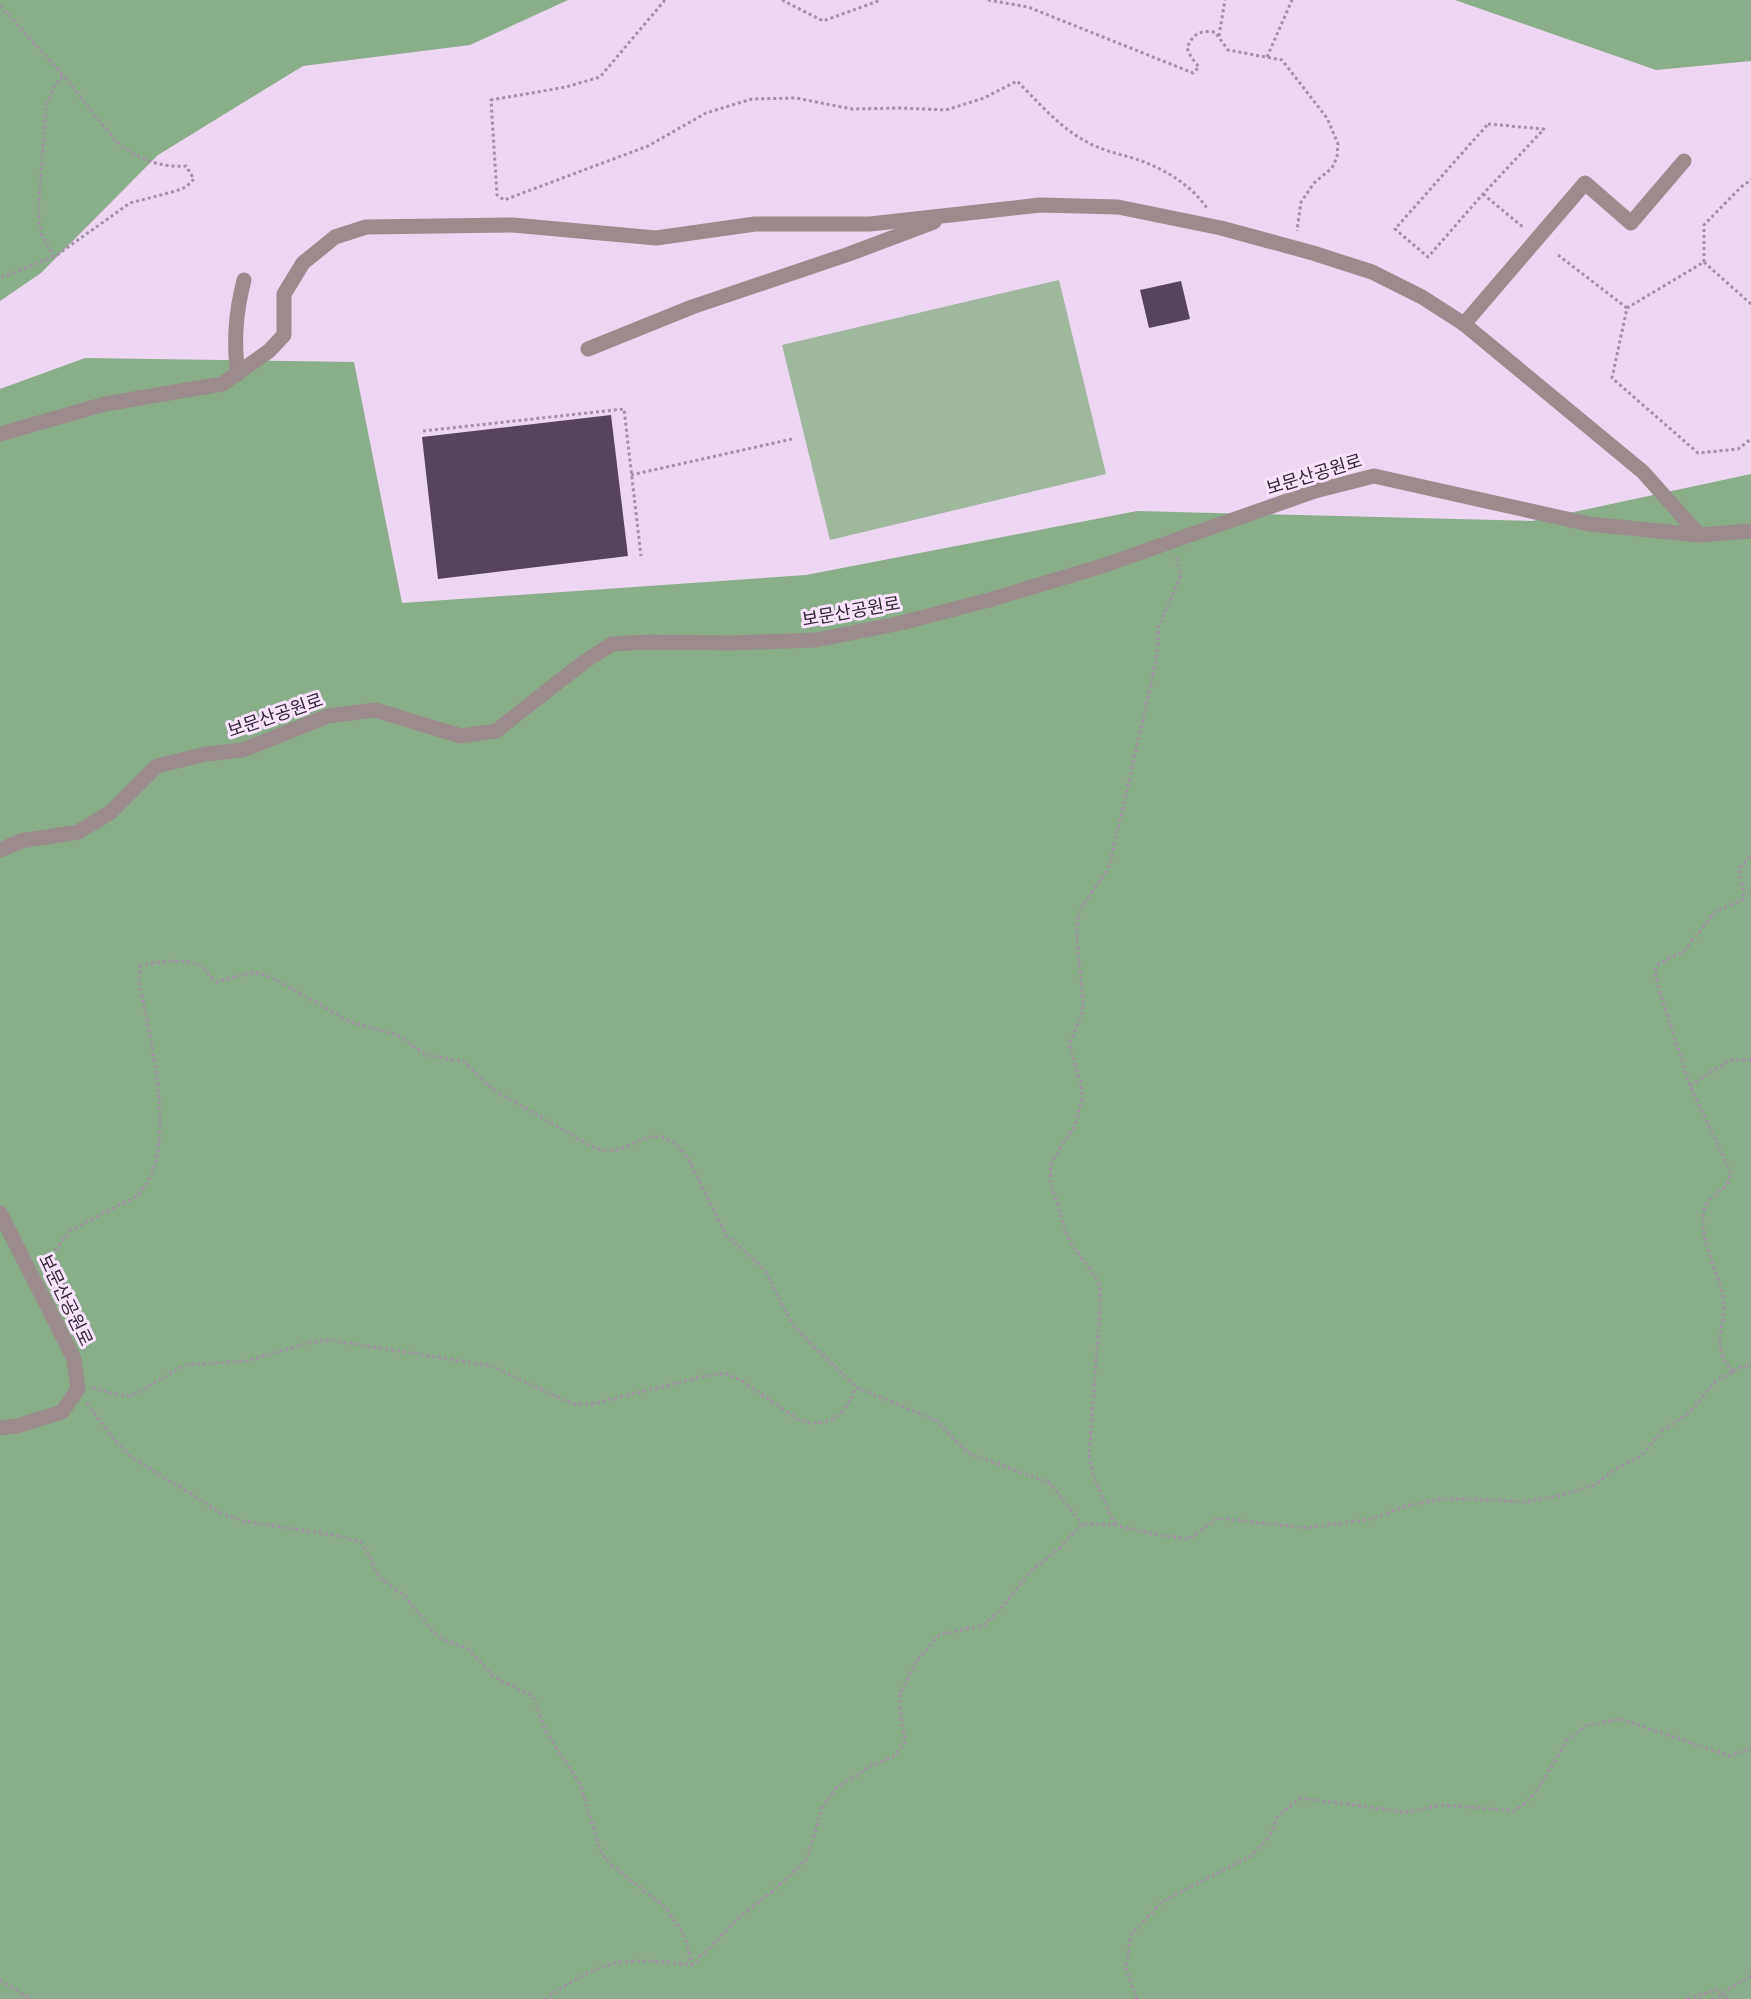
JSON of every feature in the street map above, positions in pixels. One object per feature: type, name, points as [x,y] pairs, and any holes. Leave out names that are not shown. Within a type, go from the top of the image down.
[{"type":"street","points":[[1464,324],[1585,183],[1631,223],[1684,160]]},
{"type":"street","points":[[0,434],[105,404],[222,384],[270,351],[284,335],[284,294],[303,263],[335,237],[366,227],[513,225],[656,238],[755,224],[870,224],[1040,205],[1118,207],[1221,228],[1294,248],[1372,272],[1422,297],[1464,324],[1643,472],[1699,535]]},
{"type":"street","points":[[588,349],[692,307],[849,254],[960,213]]},
{"type":"street","points":[[238,374],[234,351],[238,303],[244,280]]},
{"type":"street","name":"보문산공원로","points":[[0,850],[21,841],[78,832],[111,813],[156,766],[206,754],[243,750],[328,716],[375,710],[461,736],[496,731],[584,662],[612,644],[816,640],[901,623],[989,600],[1168,544],[1315,491],[1374,476],[1589,524],[1699,535],[1751,531]]},
{"type":"street","name":"보문산공원로","points":[[0,1214],[28,1264],[75,1359],[78,1386]]},
{"type":"street","points":[[0,1428],[17,1426],[62,1412],[78,1386]]},
{"type":"path","points":[[665,0],[600,77],[566,87],[490,100],[497,195],[504,200],[648,146],[706,112],[752,99],[796,98],[852,109],[946,110],[984,98],[1017,81],[1055,118],[1085,142],[1148,164],[1183,183],[1202,201],[1221,228]]},
{"type":"path","points":[[782,0],[823,21],[881,0]]},
{"type":"path","points":[[988,0],[1028,7],[1193,73],[1199,67],[1187,48],[1192,37],[1199,32],[1215,32],[1228,50],[1282,60],[1327,118],[1338,144],[1337,157],[1332,168],[1314,183],[1301,202],[1294,248]]},
{"type":"path","points":[[1219,36],[1225,0]]},
{"type":"path","points":[[1267,57],[1292,0]]},
{"type":"path","points":[[0,6],[63,75],[123,148],[156,163],[170,167],[186,166],[194,179],[186,187],[176,191],[130,203],[54,257],[0,278]]},
{"type":"path","points":[[54,257],[42,235],[39,223],[39,200],[46,106],[63,75]]},
{"type":"path","points":[[1488,124],[1545,129],[1483,194],[1428,257],[1395,229],[1488,124]]},
{"type":"path","points":[[1751,180],[1741,187],[1704,225],[1704,262],[1751,304]]},
{"type":"path","points":[[1483,194],[1524,228]]},
{"type":"path","points":[[1558,255],[1627,308]]},
{"type":"path","points":[[1704,262],[1627,308],[1612,378],[1698,453],[1738,448],[1751,439]]},
{"type":"path","points":[[423,431],[624,409],[640,556]]},
{"type":"path","points":[[631,475],[792,439]]},
{"type":"path","points":[[1115,1525],[1093,1475],[1089,1456],[1100,1288],[1094,1275],[1065,1233],[1053,1191],[1050,1169],[1054,1156],[1075,1126],[1082,1097],[1082,1083],[1069,1045],[1083,1005],[1077,933],[1078,918],[1084,905],[1104,878],[1110,864],[1155,666],[1158,628],[1180,578],[1178,563],[1168,544]]},
{"type":"path","points":[[1733,1372],[1725,1362],[1720,1350],[1718,1335],[1723,1298],[1705,1236],[1703,1221],[1707,1201],[1727,1186],[1730,1171],[1690,1086],[1658,986],[1655,969],[1660,963],[1684,951],[1715,912],[1744,899],[1740,869],[1751,855]]},
{"type":"path","points":[[28,1264],[46,1258],[71,1230],[135,1197],[144,1190],[152,1177],[159,1150],[159,1092],[139,982],[140,967],[155,962],[194,963],[203,967],[217,982],[250,973],[260,973],[277,980],[350,1022],[397,1035],[426,1055],[465,1062],[500,1094],[597,1149],[615,1152],[650,1136],[663,1138],[676,1145],[690,1162],[726,1235],[765,1270],[798,1331],[856,1387],[937,1421],[968,1453],[1050,1483],[1083,1524]]},
{"type":"path","points":[[1690,1086],[1730,1060],[1751,1060]]},
{"type":"path","points":[[78,1386],[129,1396],[140,1392],[185,1365],[247,1361],[311,1342],[330,1340],[492,1366],[577,1405],[596,1403],[724,1373],[741,1380],[797,1419],[814,1424],[832,1419],[843,1412],[849,1405],[856,1387]]},
{"type":"path","points":[[692,1965],[742,1916],[807,1859],[822,1808],[836,1787],[858,1775],[867,1767],[893,1757],[906,1742],[901,1719],[900,1694],[916,1662],[939,1635],[984,1625],[1004,1605],[1030,1572],[1083,1524],[1115,1525],[1189,1539],[1218,1518],[1306,1528],[1372,1519],[1403,1507],[1438,1499],[1526,1502],[1562,1495],[1594,1485],[1619,1467],[1641,1456],[1663,1430],[1689,1413],[1716,1381],[1743,1366],[1751,1366]]},
{"type":"path","points":[[78,1386],[116,1442],[130,1456],[220,1513],[243,1521],[339,1536],[360,1542],[367,1550],[379,1576],[404,1595],[435,1634],[468,1649],[494,1677],[531,1695],[535,1700],[545,1730],[580,1784],[601,1852],[610,1864],[666,1908],[686,1941],[692,1965]]},
{"type":"path","points":[[1137,1999],[1126,1969],[1131,1934],[1162,1901],[1251,1856],[1269,1837],[1278,1816],[1300,1798],[1406,1812],[1443,1805],[1515,1811],[1535,1794],[1567,1740],[1585,1726],[1620,1719],[1730,1756],[1751,1749]]},
{"type":"path","points":[[544,1999],[577,1979],[611,1964],[652,1961],[692,1965]]},
{"type":"path","points":[[1712,1999],[1751,1976]]},
{"type":"path","points":[[0,1980],[32,1999]]},
{"type":"path","points":[[1687,1999],[1716,1990],[1728,1999]]},
{"type":"green space","points":[[0,0],[568,0],[470,45],[303,66],[158,155],[41,273],[0,301]]},
{"type":"green space","points":[[1455,0],[1751,0],[1751,61],[1656,70]]},
{"type":"green space","points":[[1059,280],[1106,474],[830,540],[782,345]]},
{"type":"green space","points":[[85,358],[354,362],[402,603],[806,575],[1137,511],[1532,521],[1751,474],[1751,1999],[0,1999],[0,389]]},
{"type":"building","points":[[1181,281],[1190,319],[1149,328],[1140,290]]},
{"type":"building","points":[[611,415],[628,556],[438,579],[422,437]]}]
